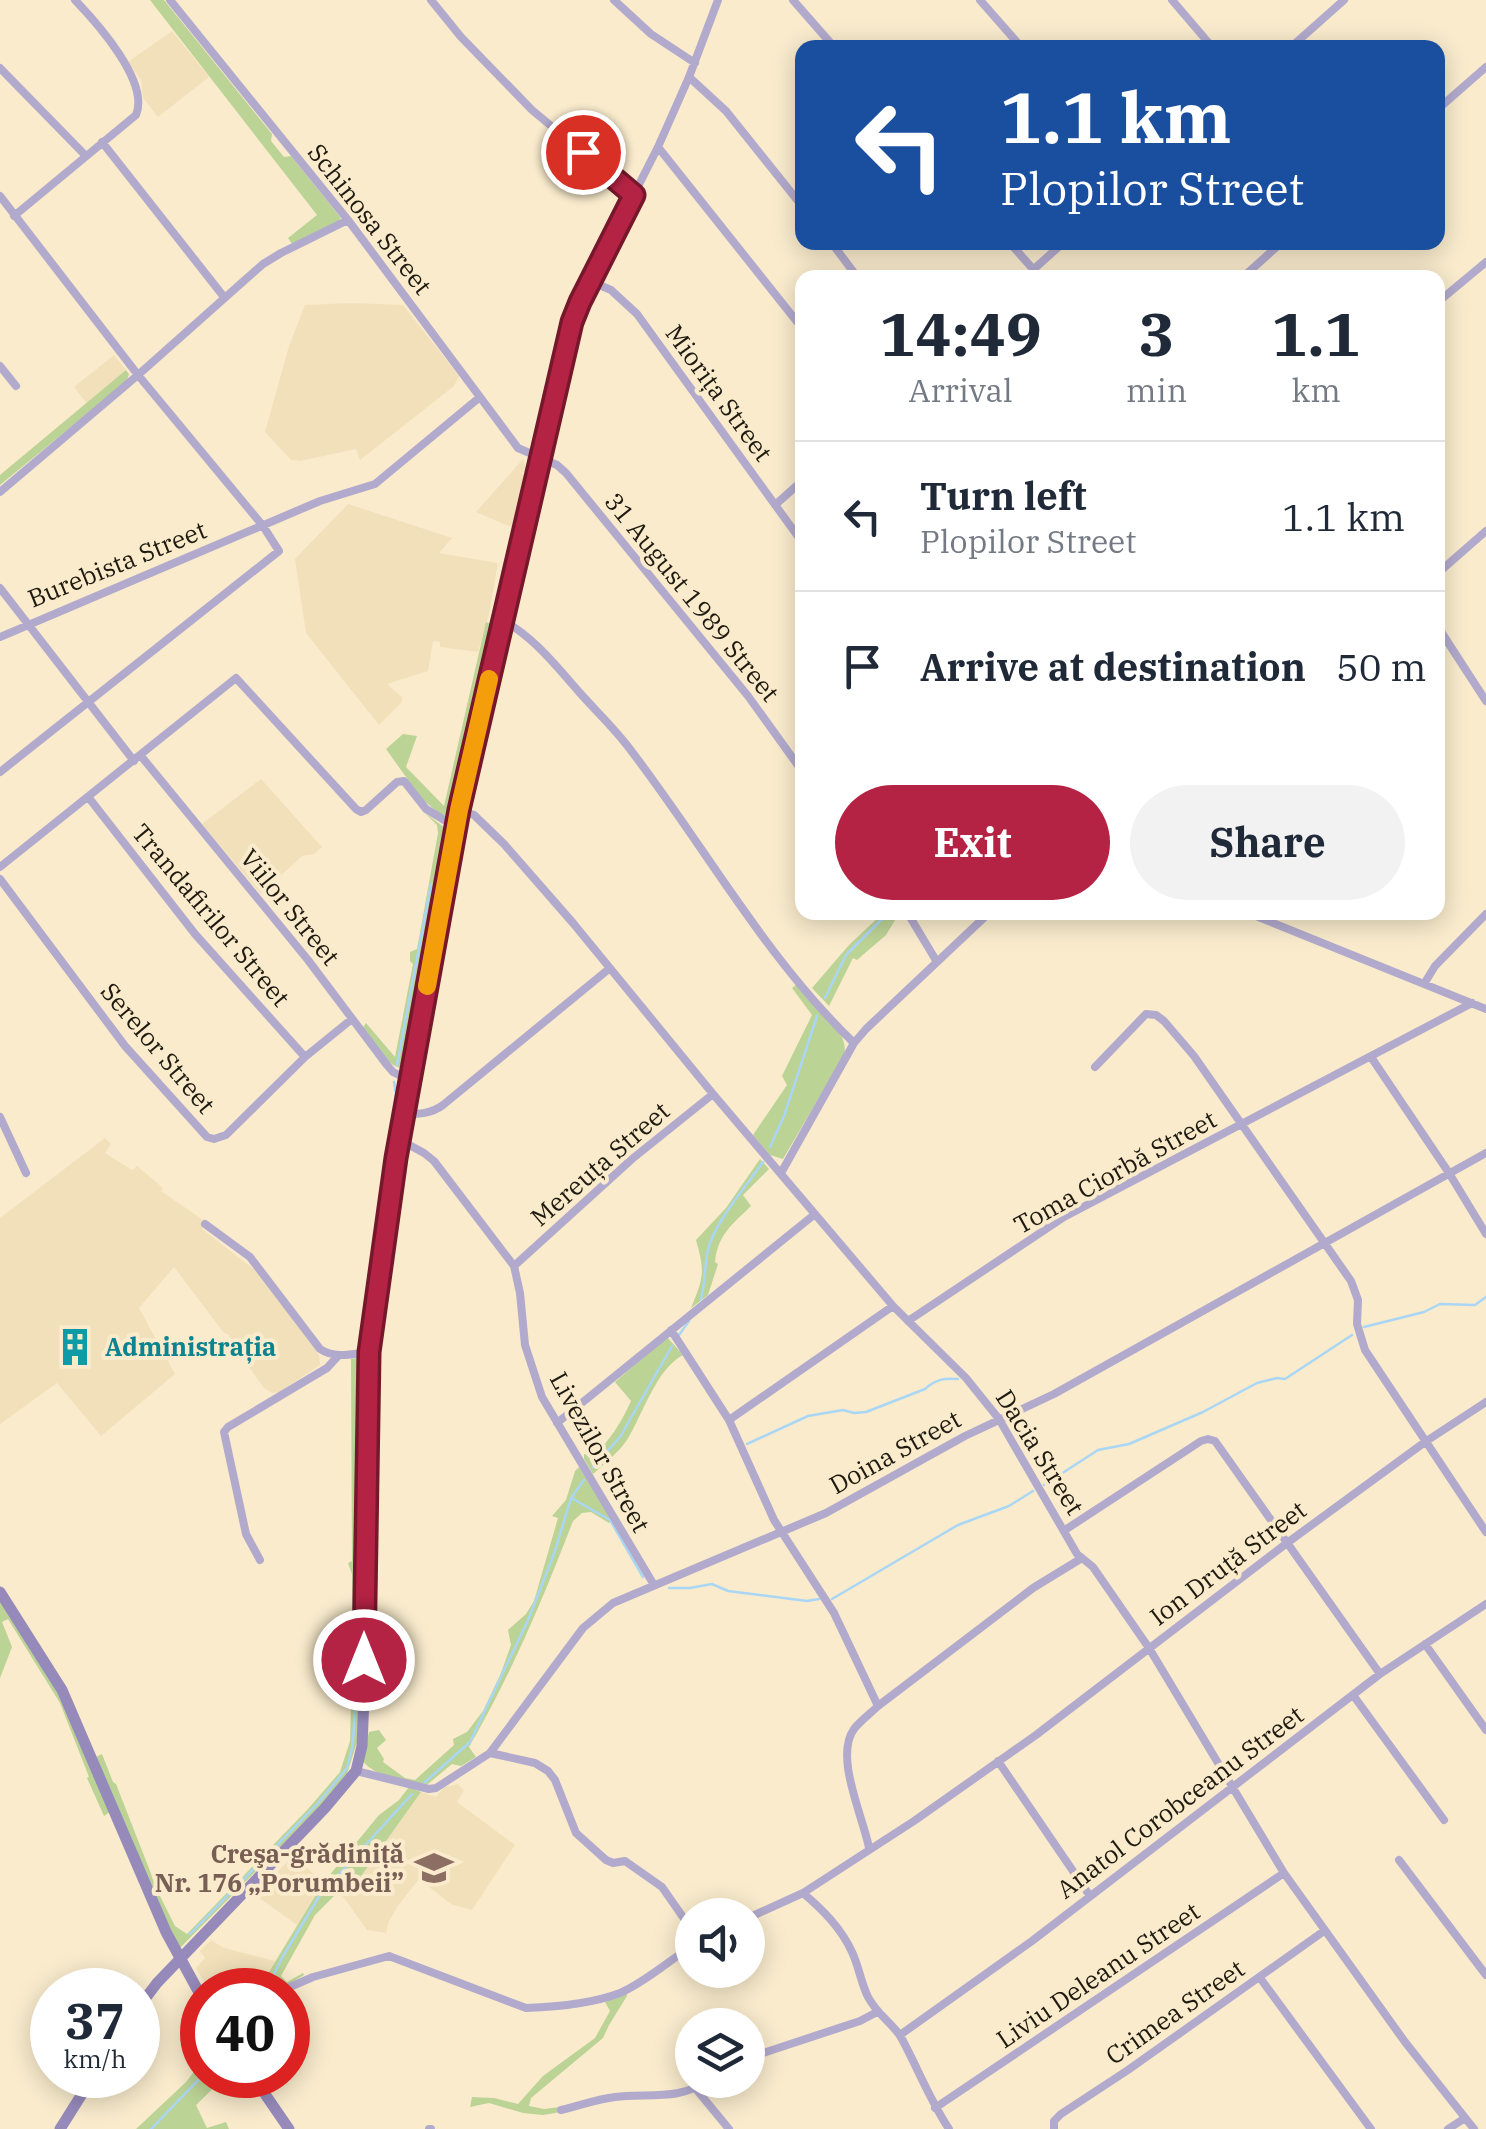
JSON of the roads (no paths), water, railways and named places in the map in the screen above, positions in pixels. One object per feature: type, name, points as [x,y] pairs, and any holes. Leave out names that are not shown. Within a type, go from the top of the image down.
[{"type":"street","points":[[14,216],[136,114],[140,105],[134,79],[75,0]]},
{"type":"street","name":"Schinosa Street","points":[[170,0],[348,220],[518,448],[540,458]]},
{"type":"street","points":[[431,0],[532,110],[634,195]]},
{"type":"street","points":[[614,0],[650,34],[695,63]]},
{"type":"street","points":[[160,1981],[356,1772],[362,1746],[364,1697],[369,1352],[409,1080],[459,810],[572,322],[690,77],[718,0]]},
{"type":"street","points":[[794,0],[828,40]]},
{"type":"street","points":[[980,0],[1015,40]]},
{"type":"street","points":[[1172,0],[1206,40]]},
{"type":"street","points":[[1299,40],[1344,0]]},
{"type":"street","points":[[1445,103],[1486,67]]},
{"type":"street","points":[[0,68],[86,156]]},
{"type":"street","points":[[690,77],[736,122],[795,197]]},
{"type":"street","points":[[102,142],[224,297]]},
{"type":"street","points":[[658,147],[795,319]]},
{"type":"street","points":[[0,196],[138,375],[263,526],[278,551],[0,772]]},
{"type":"street","points":[[0,492],[263,264],[348,220]]},
{"type":"street","points":[[1016,250],[1033,269],[1055,250]]},
{"type":"street","points":[[1251,270],[1273,250]]},
{"type":"street","points":[[1445,296],[1486,262]]},
{"type":"street","name":"Miorița Street","points":[[590,281],[611,290],[637,314],[795,532]]},
{"type":"street","points":[[0,366],[16,386]]},
{"type":"street","name":"Burebista Street","points":[[0,588],[28,624],[320,501],[375,484],[480,397]]},
{"type":"street","name":"31 August 1989 Street","points":[[540,458],[566,473],[748,696],[795,761]]},
{"type":"street","points":[[774,504],[795,486]]},
{"type":"street","points":[[1445,567],[1486,531]]},
{"type":"street","points":[[502,620],[521,630],[542,650],[625,743],[786,967],[854,1043]]},
{"type":"street","points":[[0,637],[28,624]]},
{"type":"street","name":"Viilor Street","points":[[28,624],[88,703],[308,960],[386,1065],[409,1080]]},
{"type":"street","points":[[1445,637],[1486,701]]},
{"type":"street","points":[[0,868],[236,678],[358,811],[366,810],[400,780],[434,815],[456,827]]},
{"type":"street","name":"Trandafirilor Street","points":[[89,798],[195,934],[305,1057]]},
{"type":"street","name":"Dacia Street","points":[[459,810],[474,815],[504,844],[894,1306],[966,1378],[999,1419],[1077,1554],[1093,1567],[1149,1648],[1284,1873],[1404,2042],[1474,2129]]},
{"type":"street","name":"Serelor Street","points":[[0,879],[125,1046],[207,1137],[226,1135],[305,1057],[352,1019]]},
{"type":"street","points":[[1424,984],[1435,966],[1486,914]]},
{"type":"street","points":[[912,920],[937,962]]},
{"type":"street","points":[[781,1173],[854,1043],[982,920]]},
{"type":"street","points":[[1266,920],[1486,1009]]},
{"type":"street","points":[[405,1114],[435,1111],[610,968]]},
{"type":"street","name":"Toma Ciorbă Street","points":[[908,1321],[1064,1217],[1472,1004]]},
{"type":"street","name":"Toma Ciorbă Street","points":[[1095,1067],[1146,1014],[1156,1015],[1194,1056],[1241,1125]]},
{"type":"street","points":[[1371,1057],[1486,1234]]},
{"type":"street","name":"Mereuța Street","points":[[514,1266],[632,1159],[713,1094]]},
{"type":"street","points":[[0,1117],[26,1173]]},
{"type":"street","points":[[1241,1125],[1326,1243],[1356,1292],[1356,1324],[1365,1350],[1486,1532]]},
{"type":"street","name":"Livezilor Street","points":[[400,1140],[434,1161],[514,1266],[525,1345],[542,1397],[654,1586]]},
{"type":"street","name":"Doina Street","points":[[356,1772],[436,1788],[490,1754],[584,1628],[613,1604],[826,1513],[999,1419],[1054,1394],[1486,1153]]},
{"type":"street","points":[[557,1423],[815,1214]]},
{"type":"street","points":[[204,1224],[250,1257],[320,1349],[338,1356],[369,1352]]},
{"type":"street","points":[[729,1420],[894,1306]]},
{"type":"street","points":[[671,1330],[729,1420],[774,1520],[834,1612],[878,1706]]},
{"type":"street","points":[[260,1560],[246,1534],[224,1438],[228,1427],[327,1368],[338,1356]]},
{"type":"street","name":"Ion Druță Street","points":[[765,1910],[803,1892],[890,1838],[1425,1442],[1486,1402]]},
{"type":"street","points":[[1065,1530],[1201,1440],[1215,1441],[1380,1674]]},
{"type":"street","points":[[869,1848],[846,1768],[852,1730],[1033,1588],[1082,1558]]},
{"type":"street","points":[[0,1592],[62,1690],[184,1968]]},
{"type":"street","name":"Anatol Corobceanu Street","points":[[900,2034],[1090,1896],[1380,1674],[1486,1604]]},
{"type":"street","points":[[1425,1644],[1486,1730]]},
{"type":"street","points":[[1353,1695],[1444,1820]]},
{"type":"street","points":[[490,1754],[535,1763],[548,1771],[576,1833],[606,1860],[625,1861],[662,1887],[675,1906]]},
{"type":"street","points":[[998,1761],[1090,1896]]},
{"type":"street","points":[[1399,1860],[1486,1975]]},
{"type":"street","name":"Liviu Deleanu Street","points":[[935,2108],[1284,1873]]},
{"type":"street","points":[[803,1892],[845,1938],[866,1993],[877,2012],[900,2034],[949,2129]]},
{"type":"street","name":"Crimea Street","points":[[1054,2129],[1060,2114],[1324,1932]]},
{"type":"street","points":[[310,1977],[389,1956],[526,2008],[542,2008],[624,1991],[675,1957]]},
{"type":"street","points":[[1260,1978],[1371,2129]]},
{"type":"street","points":[[765,2052],[877,2012]]},
{"type":"street","points":[[561,2110],[611,2097],[675,2094]]},
{"type":"street","points":[[60,2129],[80,2098]]},
{"type":"street","points":[[268,2098],[289,2129]]},
{"type":"street","points":[[703,2098],[729,2129]]},
{"type":"street","points":[[1448,2129],[1465,2118]]},
{"type":"waterway","points":[[397,1065],[431,884]]},
{"type":"waterway","points":[[825,998],[846,955],[881,920]]},
{"type":"waterway","points":[[770,1147],[817,1016]]},
{"type":"waterway","points":[[387,1151],[396,1094],[394,1082]]},
{"type":"waterway","points":[[701,1299],[708,1249],[715,1232],[763,1162]]},
{"type":"waterway","points":[[373,1262],[386,1166]]},
{"type":"waterway","points":[[362,1344],[371,1279]]},
{"type":"waterway","points":[[1364,1327],[1424,1312],[1440,1304],[1475,1305],[1486,1297]]},
{"type":"waterway","points":[[679,1335],[689,1321]]},
{"type":"waterway","points":[[1044,1485],[1098,1450],[1129,1444],[1257,1383],[1285,1379],[1352,1335]]},
{"type":"waterway","points":[[593,1467],[620,1437],[672,1346]]},
{"type":"waterway","points":[[356,1620],[360,1362]]},
{"type":"waterway","points":[[747,1444],[808,1416],[843,1410],[866,1412],[937,1381],[958,1379]]},
{"type":"waterway","points":[[425,1782],[470,1742],[528,1620],[571,1498],[584,1480]]},
{"type":"waterway","points":[[832,1599],[958,1525],[1009,1506],[1033,1491]]},
{"type":"waterway","points":[[573,1499],[610,1520],[643,1577]]},
{"type":"waterway","points":[[669,1588],[712,1584],[728,1591],[807,1601],[819,1599]]},
{"type":"waterway","points":[[190,1934],[347,1768],[354,1727],[356,1636]]},
{"type":"waterway","points":[[277,1968],[320,1895],[412,1794]]},
{"type":"waterway","points":[[151,2129],[181,2098]]},
{"type":"place","name":"Administrația","points":[[75,1347]]},
{"type":"place","name":"Creşa-grădiniţă Nr. 176 „Porumbeii”","points":[[434,1868]]}]
